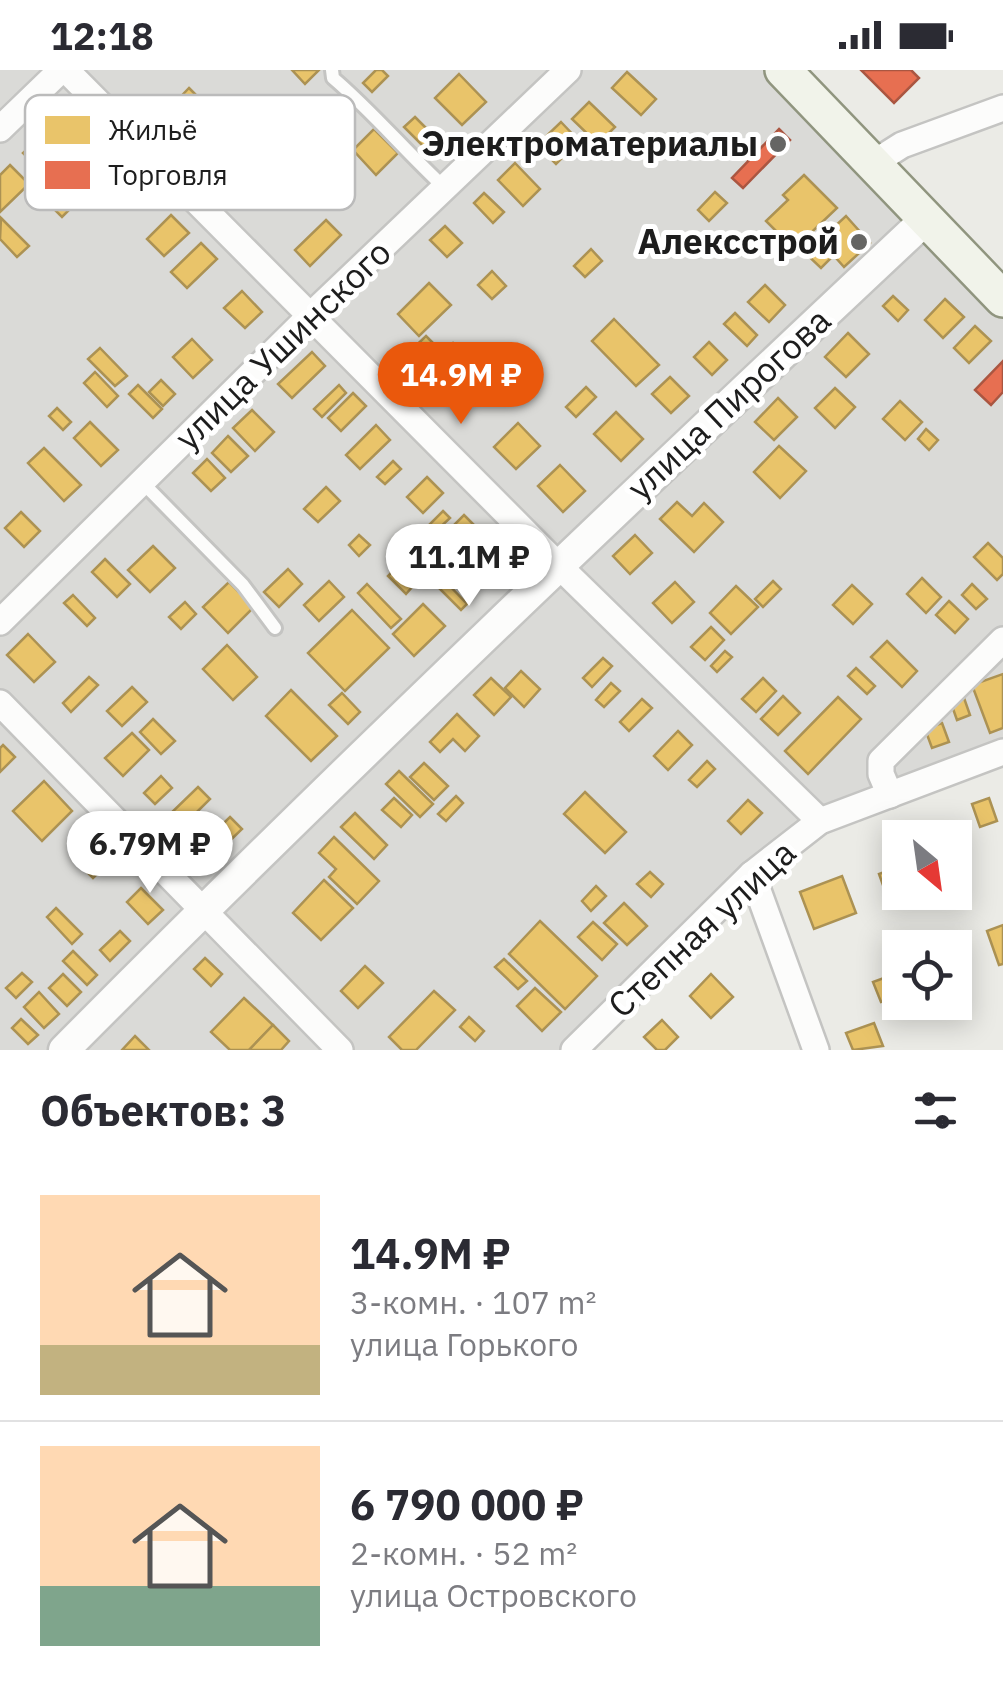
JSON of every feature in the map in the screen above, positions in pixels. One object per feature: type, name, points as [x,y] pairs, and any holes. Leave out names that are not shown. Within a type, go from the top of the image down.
[{"type":"main road","points":[[782,70],[1003,299]]},
{"type":"street","points":[[37,95],[64,70],[89,95]]},
{"type":"street","name":"улица Ушинского","points":[[0,622],[311,315],[568,70]]},
{"type":"street","points":[[0,129],[25,106]]},
{"type":"street","points":[[872,164],[902,145],[1003,108]]},
{"type":"street","points":[[205,210],[820,822]]},
{"type":"street","name":"улица Пирогова","points":[[64,1050],[202,910],[558,565],[924,220]]},
{"type":"street","points":[[890,795],[881,774],[881,761],[1003,640]]},
{"type":"street","points":[[0,703],[340,1050]]},
{"type":"street","name":"Степная улица","points":[[574,1050],[752,874],[820,822],[1003,752]]},
{"type":"street","points":[[752,874],[816,1050]]},
{"type":"lane","points":[[332,70],[333,78],[353,95]]},
{"type":"lane","points":[[355,97],[445,188]]},
{"type":"lane","points":[[142,482],[244,585],[275,628]]},
{"type":"shaded area","points":[[0,70],[783,70],[1003,299],[1003,752],[820,821],[574,1050],[0,1050]]},
{"type":"building: Жильё","points":[[292,70],[319,70],[305,84]]},
{"type":"building: Жильё","points":[[376,70],[388,76],[372,92],[363,83]]},
{"type":"building: Жильё","points":[[627,72],[656,99],[641,115],[612,88]]},
{"type":"building: Жильё","points":[[459,74],[486,102],[462,125],[435,98]]},
{"type":"building: Жильё","points":[[589,102],[615,127],[598,144],[572,119]]},
{"type":"building: Жильё","points":[[415,117],[441,143],[430,153],[404,127]]},
{"type":"building: Жильё","points":[[561,122],[579,141],[556,164],[537,145]]},
{"type":"building: Жильё","points":[[374,129],[398,153],[376,175],[355,148]]},
{"type":"building: Жильё","points":[[515,163],[540,189],[523,206],[498,180]]},
{"type":"building: Жильё","points":[[10,165],[25,180],[25,188],[0,212],[0,175]]},
{"type":"building: Жильё","points":[[804,175],[837,208],[794,249],[766,221],[788,200],[783,195]]},
{"type":"building: Жильё","points":[[715,192],[727,203],[709,221],[698,210]]},
{"type":"building: Жильё","points":[[484,193],[504,212],[493,223],[474,203]]},
{"type":"building: Жильё","points":[[171,215],[189,233],[164,256],[147,239]]},
{"type":"building: Жильё","points":[[846,216],[870,243],[844,267],[820,240]]},
{"type":"building: Жильё","points":[[1,218],[29,246],[17,257],[0,239]]},
{"type":"building: Жильё","points":[[326,220],[341,235],[310,266],[295,250]]},
{"type":"building: Жильё","points":[[445,226],[462,243],[447,257],[430,240]]},
{"type":"building: Жильё","points":[[811,237],[832,257],[821,268],[800,248]]},
{"type":"building: Жильё","points":[[201,243],[217,259],[187,288],[171,272]]},
{"type":"building: Жильё","points":[[591,249],[602,261],[585,277],[574,266]]},
{"type":"building: Жильё","points":[[492,271],[506,286],[492,299],[478,285]]},
{"type":"building: Жильё","points":[[429,283],[451,305],[419,336],[398,314]]},
{"type":"building: Жильё","points":[[765,285],[785,305],[769,322],[748,302]]},
{"type":"building: Жильё","points":[[242,291],[262,312],[245,328],[224,308]]},
{"type":"building: Жильё","points":[[893,296],[908,310],[898,321],[883,306]]},
{"type":"building: Жильё","points":[[945,299],[964,317],[943,338],[925,320]]},
{"type":"building: Жильё","points":[[735,313],[757,335],[747,346],[724,324]]},
{"type":"building: Жильё","points":[[614,319],[659,365],[636,386],[592,341]]},
{"type":"building: Жильё","points":[[975,326],[991,341],[969,363],[954,348]]},
{"type":"building: Жильё","points":[[848,333],[869,354],[846,377],[825,357]]},
{"type":"building: Жильё","points":[[426,336],[435,345],[413,366],[404,357]]},
{"type":"building: Жильё","points":[[192,339],[212,360],[193,378],[173,357]]},
{"type":"building: Жильё","points":[[709,342],[727,360],[712,375],[694,357]]},
{"type":"building: Жильё","points":[[453,343],[462,352],[439,374],[430,365]]},
{"type":"building: Жильё","points":[[100,348],[127,376],[115,386],[88,359]]},
{"type":"building: Жильё","points":[[312,352],[325,366],[292,398],[278,384]]},
{"type":"building: Жильё","points":[[95,372],[118,396],[107,407],[84,383]]},
{"type":"building: Жильё","points":[[461,373],[474,387],[455,405],[442,392]]},
{"type":"building: Жильё","points":[[670,377],[689,396],[671,413],[652,394]]},
{"type":"building: Жильё","points":[[161,380],[175,394],[163,406],[149,392]]},
{"type":"building: Жильё","points":[[138,385],[162,409],[153,418],[129,394]]},
{"type":"building: Жильё","points":[[339,385],[346,393],[322,417],[314,409]]},
{"type":"building: Жильё","points":[[586,387],[596,397],[576,417],[566,407]]},
{"type":"building: Жильё","points":[[835,388],[855,407],[835,428],[815,408]]},
{"type":"building: Жильё","points":[[353,393],[366,406],[341,431],[328,418]]},
{"type":"building: Жильё","points":[[778,398],[797,417],[774,440],[755,422]]},
{"type":"building: Жильё","points":[[900,401],[922,422],[905,440],[883,419]]},
{"type":"building: Жильё","points":[[57,408],[71,422],[63,430],[49,416]]},
{"type":"building: Жильё","points":[[252,410],[274,432],[255,451],[233,428]]},
{"type":"building: Жильё","points":[[616,412],[643,439],[621,461],[594,434]]},
{"type":"building: Жильё","points":[[90,422],[118,450],[101,466],[74,438]]},
{"type":"building: Жильё","points":[[518,423],[540,446],[516,469],[494,447]]},
{"type":"building: Жильё","points":[[376,425],[390,440],[360,469],[346,455]]},
{"type":"building: Жильё","points":[[926,429],[938,440],[929,450],[918,439]]},
{"type":"building: Жильё","points":[[228,436],[248,456],[231,472],[212,453]]},
{"type":"building: Жильё","points":[[779,446],[806,471],[780,498],[754,472]]},
{"type":"building: Жильё","points":[[44,448],[81,485],[64,501],[28,463]]},
{"type":"building: Жильё","points":[[207,459],[225,478],[211,491],[193,473]]},
{"type":"building: Жильё","points":[[393,461],[401,469],[385,484],[377,477]]},
{"type":"building: Жильё","points":[[560,465],[585,491],[563,512],[538,486]]},
{"type":"building: Жильё","points":[[427,477],[443,493],[423,513],[407,497]]},
{"type":"building: Жильё","points":[[326,487],[340,501],[318,522],[304,509]]},
{"type":"building: Жильё","points":[[677,502],[692,516],[704,503],[723,522],[694,552],[660,519]]},
{"type":"building: Жильё","points":[[443,511],[450,518],[433,534],[427,527]]},
{"type":"building: Жильё","points":[[21,512],[40,531],[24,547],[5,528]]},
{"type":"building: Жильё","points":[[464,515],[478,529],[458,549],[444,535]]},
{"type":"building: Жильё","points":[[359,535],[370,545],[359,556],[349,545]]},
{"type":"building: Жильё","points":[[484,535],[509,561],[482,587],[456,561]]},
{"type":"building: Жильё","points":[[635,535],[652,553],[630,574],[613,556]]},
{"type":"building: Жильё","points":[[988,543],[1003,558],[1003,574],[997,580],[974,557]]},
{"type":"building: Жильё","points":[[153,546],[175,568],[150,592],[128,570]]},
{"type":"building: Жильё","points":[[105,559],[130,584],[117,597],[92,572]]},
{"type":"building: Жильё","points":[[288,569],[302,584],[279,607],[264,592]]},
{"type":"building: Жильё","points":[[395,569],[413,586],[406,594],[388,576]]},
{"type":"building: Жильё","points":[[922,578],[941,597],[926,613],[907,594]]},
{"type":"building: Жильё","points":[[329,581],[344,597],[319,621],[304,605]]},
{"type":"building: Жильё","points":[[445,581],[467,604],[461,610],[438,587]]},
{"type":"building: Жильё","points":[[773,581],[781,589],[763,607],[755,599]]},
{"type":"building: Жильё","points":[[229,582],[254,607],[228,633],[203,607]]},
{"type":"building: Жильё","points":[[675,582],[694,602],[672,623],[653,603]]},
{"type":"building: Жильё","points":[[367,584],[401,619],[391,628],[358,593]]},
{"type":"building: Жильё","points":[[972,584],[987,599],[976,609],[962,595]]},
{"type":"building: Жильё","points":[[852,585],[872,604],[853,624],[833,605]]},
{"type":"building: Жильё","points":[[736,586],[758,607],[731,634],[710,613]]},
{"type":"building: Жильё","points":[[73,595],[95,618],[87,626],[64,603]]},
{"type":"building: Жильё","points":[[949,601],[968,619],[955,633],[936,615]]},
{"type":"building: Жильё","points":[[185,602],[196,614],[181,629],[169,617]]},
{"type":"building: Жильё","points":[[423,604],[445,626],[414,656],[393,634]]},
{"type":"building: Жильё","points":[[352,610],[389,648],[345,691],[308,653]]},
{"type":"building: Жильё","points":[[711,627],[724,640],[705,660],[691,647]]},
{"type":"building: Жильё","points":[[28,634],[55,662],[34,682],[7,655]]},
{"type":"building: Жильё","points":[[887,641],[917,671],[902,687],[871,657]]},
{"type":"building: Жильё","points":[[227,645],[257,677],[233,700],[203,669]]},
{"type":"building: Жильё","points":[[725,651],[732,657],[717,672],[711,666]]},
{"type":"building: Жильё","points":[[603,658],[612,666],[592,687],[583,678]]},
{"type":"building: Жильё","points":[[856,668],[875,686],[867,694],[848,676]]},
{"type":"building: Жильё","points":[[521,671],[540,689],[524,707],[505,688]]},
{"type":"building: Жильё","points":[[1003,674],[1003,728],[990,733],[972,685]]},
{"type":"building: Жильё","points":[[89,677],[98,685],[71,712],[63,703]]},
{"type":"building: Жильё","points":[[491,678],[511,697],[494,715],[474,695]]},
{"type":"building: Жильё","points":[[763,678],[776,691],[756,712],[742,699]]},
{"type":"building: Жильё","points":[[611,683],[620,691],[604,707],[596,700]]},
{"type":"building: Жильё","points":[[132,687],[147,702],[122,726],[107,711]]},
{"type":"building: Жильё","points":[[291,690],[337,736],[311,761],[266,716]]},
{"type":"building: Жильё","points":[[342,693],[360,712],[348,724],[329,705]]},
{"type":"building: Жильё","points":[[783,696],[800,713],[778,735],[761,719]]},
{"type":"building: Жильё","points":[[838,697],[861,719],[808,774],[785,751]]},
{"type":"building: Жильё","points":[[964,698],[970,715],[957,720],[951,703]]},
{"type":"building: Жильё","points":[[642,699],[652,708],[629,731],[620,722]]},
{"type":"building: Жильё","points":[[457,714],[479,736],[465,751],[453,739],[440,752],[430,742]]},
{"type":"building: Жильё","points":[[153,719],[175,741],[161,754],[140,732]]},
{"type":"building: Жильё","points":[[942,723],[949,742],[932,748],[925,729]]},
{"type":"building: Жильё","points":[[678,731],[692,745],[668,770],[654,756]]},
{"type":"building: Жильё","points":[[132,733],[149,750],[123,776],[105,758]]},
{"type":"building: Жильё","points":[[3,745],[15,757],[0,772],[0,748]]},
{"type":"building: Жильё","points":[[707,761],[715,769],[697,787],[689,780]]},
{"type":"building: Жильё","points":[[424,763],[448,786],[434,800],[410,777]]},
{"type":"building: Жильё","points":[[399,771],[433,804],[420,817],[386,784]]},
{"type":"building: Жильё","points":[[161,776],[172,788],[155,804],[144,793]]},
{"type":"building: Жильё","points":[[44,781],[72,811],[42,841],[13,811]]},
{"type":"building: Жильё","points":[[198,787],[210,799],[180,829],[168,816]]},
{"type":"building: Жильё","points":[[585,792],[626,832],[605,853],[564,814]]},
{"type":"building: Жильё","points":[[456,796],[463,803],[446,821],[438,814]]},
{"type":"building: Жильё","points":[[394,798],[412,815],[401,827],[382,810]]},
{"type":"building: Жильё","points":[[989,798],[997,821],[980,827],[972,804]]},
{"type":"building: Жильё","points":[[748,800],[762,813],[741,834],[728,821]]},
{"type":"building: Жильё","points":[[355,813],[387,845],[374,859],[341,827]]},
{"type":"building: Жильё","points":[[230,817],[242,829],[208,862],[196,850]]},
{"type":"building: Жильё","points":[[334,837],[379,881],[357,904],[329,877],[336,869],[319,853]]},
{"type":"building: Жильё","points":[[103,843],[116,856],[93,878],[80,865]]},
{"type":"building: Жильё","points":[[650,872],[663,884],[651,897],[637,884]]},
{"type":"building: Жильё","points":[[842,876],[856,913],[814,929],[800,892]]},
{"type":"building: Жильё","points":[[324,880],[353,908],[321,940],[293,913]]},
{"type":"building: Жильё","points":[[596,886],[606,896],[591,911],[582,901]]},
{"type":"building: Жильё","points":[[141,888],[163,910],[148,924],[127,902]]},
{"type":"building: Жильё","points":[[624,903],[647,926],[627,945],[604,923]]},
{"type":"building: Жильё","points":[[56,908],[82,934],[72,944],[47,917]]},
{"type":"building: Жильё","points":[[540,921],[597,976],[565,1009],[509,954]]},
{"type":"building: Жильё","points":[[593,922],[617,944],[602,960],[578,937]]},
{"type":"building: Жильё","points":[[1003,925],[1003,964],[999,965],[987,931]]},
{"type":"building: Жильё","points":[[120,931],[130,941],[110,961],[100,950]]},
{"type":"building: Жильё","points":[[73,951],[97,975],[87,985],[63,961]]},
{"type":"building: Жильё","points":[[205,958],[222,974],[211,986],[194,969]]},
{"type":"building: Жильё","points":[[504,959],[527,981],[518,989],[495,967]]},
{"type":"building: Жильё","points":[[365,966],[383,983],[358,1008],[341,991]]},
{"type":"building: Жильё","points":[[22,973],[32,982],[16,998],[6,988]]},
{"type":"building: Жильё","points":[[63,974],[81,992],[67,1006],[49,988]]},
{"type":"building: Жильё","points":[[711,974],[733,997],[711,1018],[690,996]]},
{"type":"building: Жильё","points":[[882,979],[882,1002],[881,1002],[873,982]]},
{"type":"building: Жильё","points":[[535,988],[561,1012],[542,1031],[517,1006]]},
{"type":"building: Жильё","points":[[434,991],[455,1010],[416,1050],[402,1050],[389,1037]]},
{"type":"building: Жильё","points":[[39,992],[59,1014],[44,1028],[24,1007]]},
{"type":"building: Жильё","points":[[244,998],[273,1025],[249,1050],[230,1050],[211,1032]]},
{"type":"building: Жильё","points":[[469,1017],[484,1031],[475,1041],[460,1027]]},
{"type":"building: Жильё","points":[[21,1019],[38,1035],[28,1044],[12,1028]]},
{"type":"building: Жильё","points":[[662,1020],[678,1037],[665,1050],[657,1050],[644,1037]]},
{"type":"building: Жильё","points":[[874,1023],[883,1046],[853,1050],[846,1033]]},
{"type":"building: Жильё","points":[[273,1025],[289,1041],[281,1050],[249,1050]]},
{"type":"building: Жильё","points":[[135,1036],[149,1050],[122,1050]]},
{"type":"building: Торговля","points":[[861,70],[911,70],[919,78],[894,103]]},
{"type":"building: Торговля","points":[[779,129],[790,140],[743,188],[732,178]]},
{"type":"building: Торговля","points":[[1003,361],[1003,392],[991,405],[975,390]]},
{"type":"place","name":"Электроматериалы","points":[[778,144]]},
{"type":"place","name":"Алексстрой","points":[[859,242]]}]
